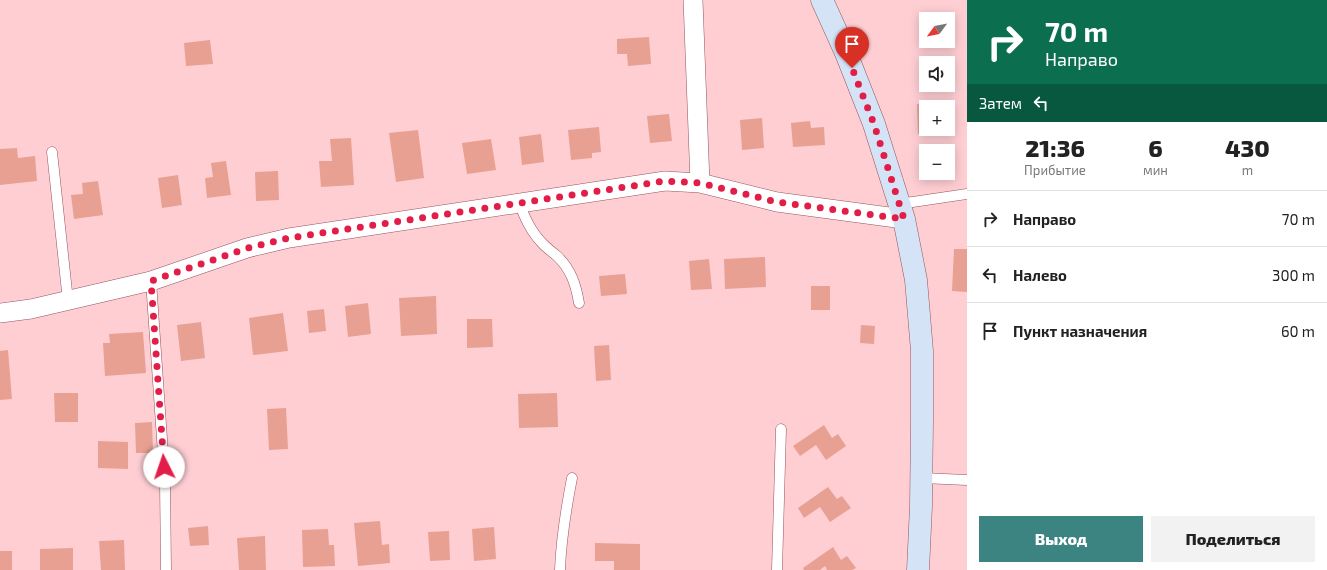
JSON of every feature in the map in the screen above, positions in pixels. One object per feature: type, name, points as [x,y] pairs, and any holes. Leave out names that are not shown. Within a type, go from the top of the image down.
[{"type":"main road","points":[[822,0],[846,53],[874,124],[902,211],[916,280],[922,351],[922,478],[918,570]]},
{"type":"street","points":[[693,0],[700,183]]},
{"type":"street","points":[[0,313],[31,309],[151,281],[248,248],[289,238],[665,181],[700,183],[777,202],[902,211]]},
{"type":"lane","points":[[52,152],[68,301]]},
{"type":"lane","points":[[902,211],[967,194]]},
{"type":"lane","points":[[519,203],[527,222],[535,235],[568,268],[577,288],[578,303]]},
{"type":"lane","points":[[151,281],[165,482],[166,570]]},
{"type":"lane","points":[[777,570],[781,428]]},
{"type":"lane","points":[[560,570],[564,517],[572,478]]},
{"type":"lane","points":[[922,478],[967,480]]},
{"type":"building","points":[[649,37],[651,64],[628,66],[627,54],[617,54],[617,39]]},
{"type":"building","points":[[210,40],[213,64],[186,66],[184,43]]},
{"type":"building","points":[[917,104],[919,104],[918,134]]},
{"type":"building","points":[[669,114],[672,141],[650,143],[647,116]]},
{"type":"building","points":[[762,118],[764,148],[742,150],[740,120]]},
{"type":"building","points":[[810,121],[811,128],[824,127],[825,145],[793,147],[791,123]]},
{"type":"building","points":[[599,127],[601,152],[592,153],[592,158],[571,160],[568,130]]},
{"type":"building","points":[[418,130],[424,178],[396,182],[389,133]]},
{"type":"building","points":[[541,134],[544,162],[522,165],[519,137]]},
{"type":"building","points":[[351,138],[354,185],[321,187],[319,161],[332,161],[330,139]]},
{"type":"building","points":[[491,139],[496,170],[467,174],[462,143]]},
{"type":"building","points":[[17,148],[18,158],[35,156],[37,181],[0,185],[0,149]]},
{"type":"building","points":[[226,161],[231,195],[207,198],[205,178],[213,177],[211,163]]},
{"type":"building","points":[[278,171],[279,200],[256,201],[255,172]]},
{"type":"building","points":[[178,175],[182,205],[162,208],[158,178]]},
{"type":"building","points":[[98,181],[103,215],[74,219],[71,195],[83,194],[82,183]]},
{"type":"building","points":[[954,249],[967,249],[967,292],[952,291]]},
{"type":"building","points":[[765,257],[766,287],[725,289],[724,259]]},
{"type":"building","points":[[709,259],[712,289],[691,290],[689,261]]},
{"type":"building","points":[[625,274],[627,294],[601,296],[599,276]]},
{"type":"building","points":[[811,286],[830,286],[830,310],[811,310]]},
{"type":"building","points":[[436,296],[437,334],[401,336],[399,298]]},
{"type":"building","points":[[368,303],[371,334],[348,337],[345,306]]},
{"type":"building","points":[[324,309],[326,331],[309,333],[307,311]]},
{"type":"building","points":[[283,313],[288,351],[253,355],[249,318]]},
{"type":"building","points":[[467,319],[492,319],[493,347],[467,348]]},
{"type":"building","points":[[201,322],[205,358],[181,361],[177,325]]},
{"type":"building","points":[[861,325],[875,326],[874,344],[860,343]]},
{"type":"building","points":[[143,332],[146,373],[105,376],[103,343],[110,343],[109,334]]},
{"type":"building","points":[[609,345],[611,380],[596,381],[594,346]]},
{"type":"building","points":[[8,350],[12,399],[0,400],[0,351]]},
{"type":"building","points":[[54,393],[78,393],[78,422],[55,422]]},
{"type":"building","points":[[557,393],[558,427],[519,428],[518,394]]},
{"type":"building","points":[[286,408],[288,449],[269,450],[267,409]]},
{"type":"building","points":[[152,422],[153,453],[136,453],[135,423]]},
{"type":"building","points":[[824,425],[832,438],[838,434],[846,446],[826,460],[816,445],[800,456],[793,446]]},
{"type":"building","points":[[98,441],[128,442],[128,469],[98,468]]},
{"type":"building","points":[[828,487],[837,499],[842,496],[851,508],[830,522],[820,507],[804,518],[798,508]]},
{"type":"building","points":[[380,521],[382,545],[389,544],[390,563],[358,566],[354,523]]},
{"type":"building","points":[[208,526],[209,545],[190,546],[188,528]]},
{"type":"building","points":[[494,527],[496,559],[474,561],[472,529]]},
{"type":"building","points":[[328,529],[329,545],[334,545],[335,566],[303,567],[302,530]]},
{"type":"building","points":[[449,531],[450,560],[430,561],[428,532]]},
{"type":"building","points":[[265,536],[266,570],[239,570],[237,538]]},
{"type":"building","points":[[124,540],[125,570],[101,570],[99,541]]},
{"type":"building","points":[[595,543],[640,544],[640,570],[614,570],[614,561],[595,561]]},
{"type":"building","points":[[833,547],[841,560],[847,556],[856,568],[852,570],[827,570],[825,566],[820,570],[804,570],[803,568]]},
{"type":"building","points":[[73,548],[73,570],[40,570],[40,549]]},
{"type":"building","points":[[0,551],[12,551],[12,570],[0,570]]},
{"type":"route","points":[[164,467],[151,281],[248,248],[289,238],[665,181],[700,183],[777,202],[904,219],[874,124],[852,68]]}]
